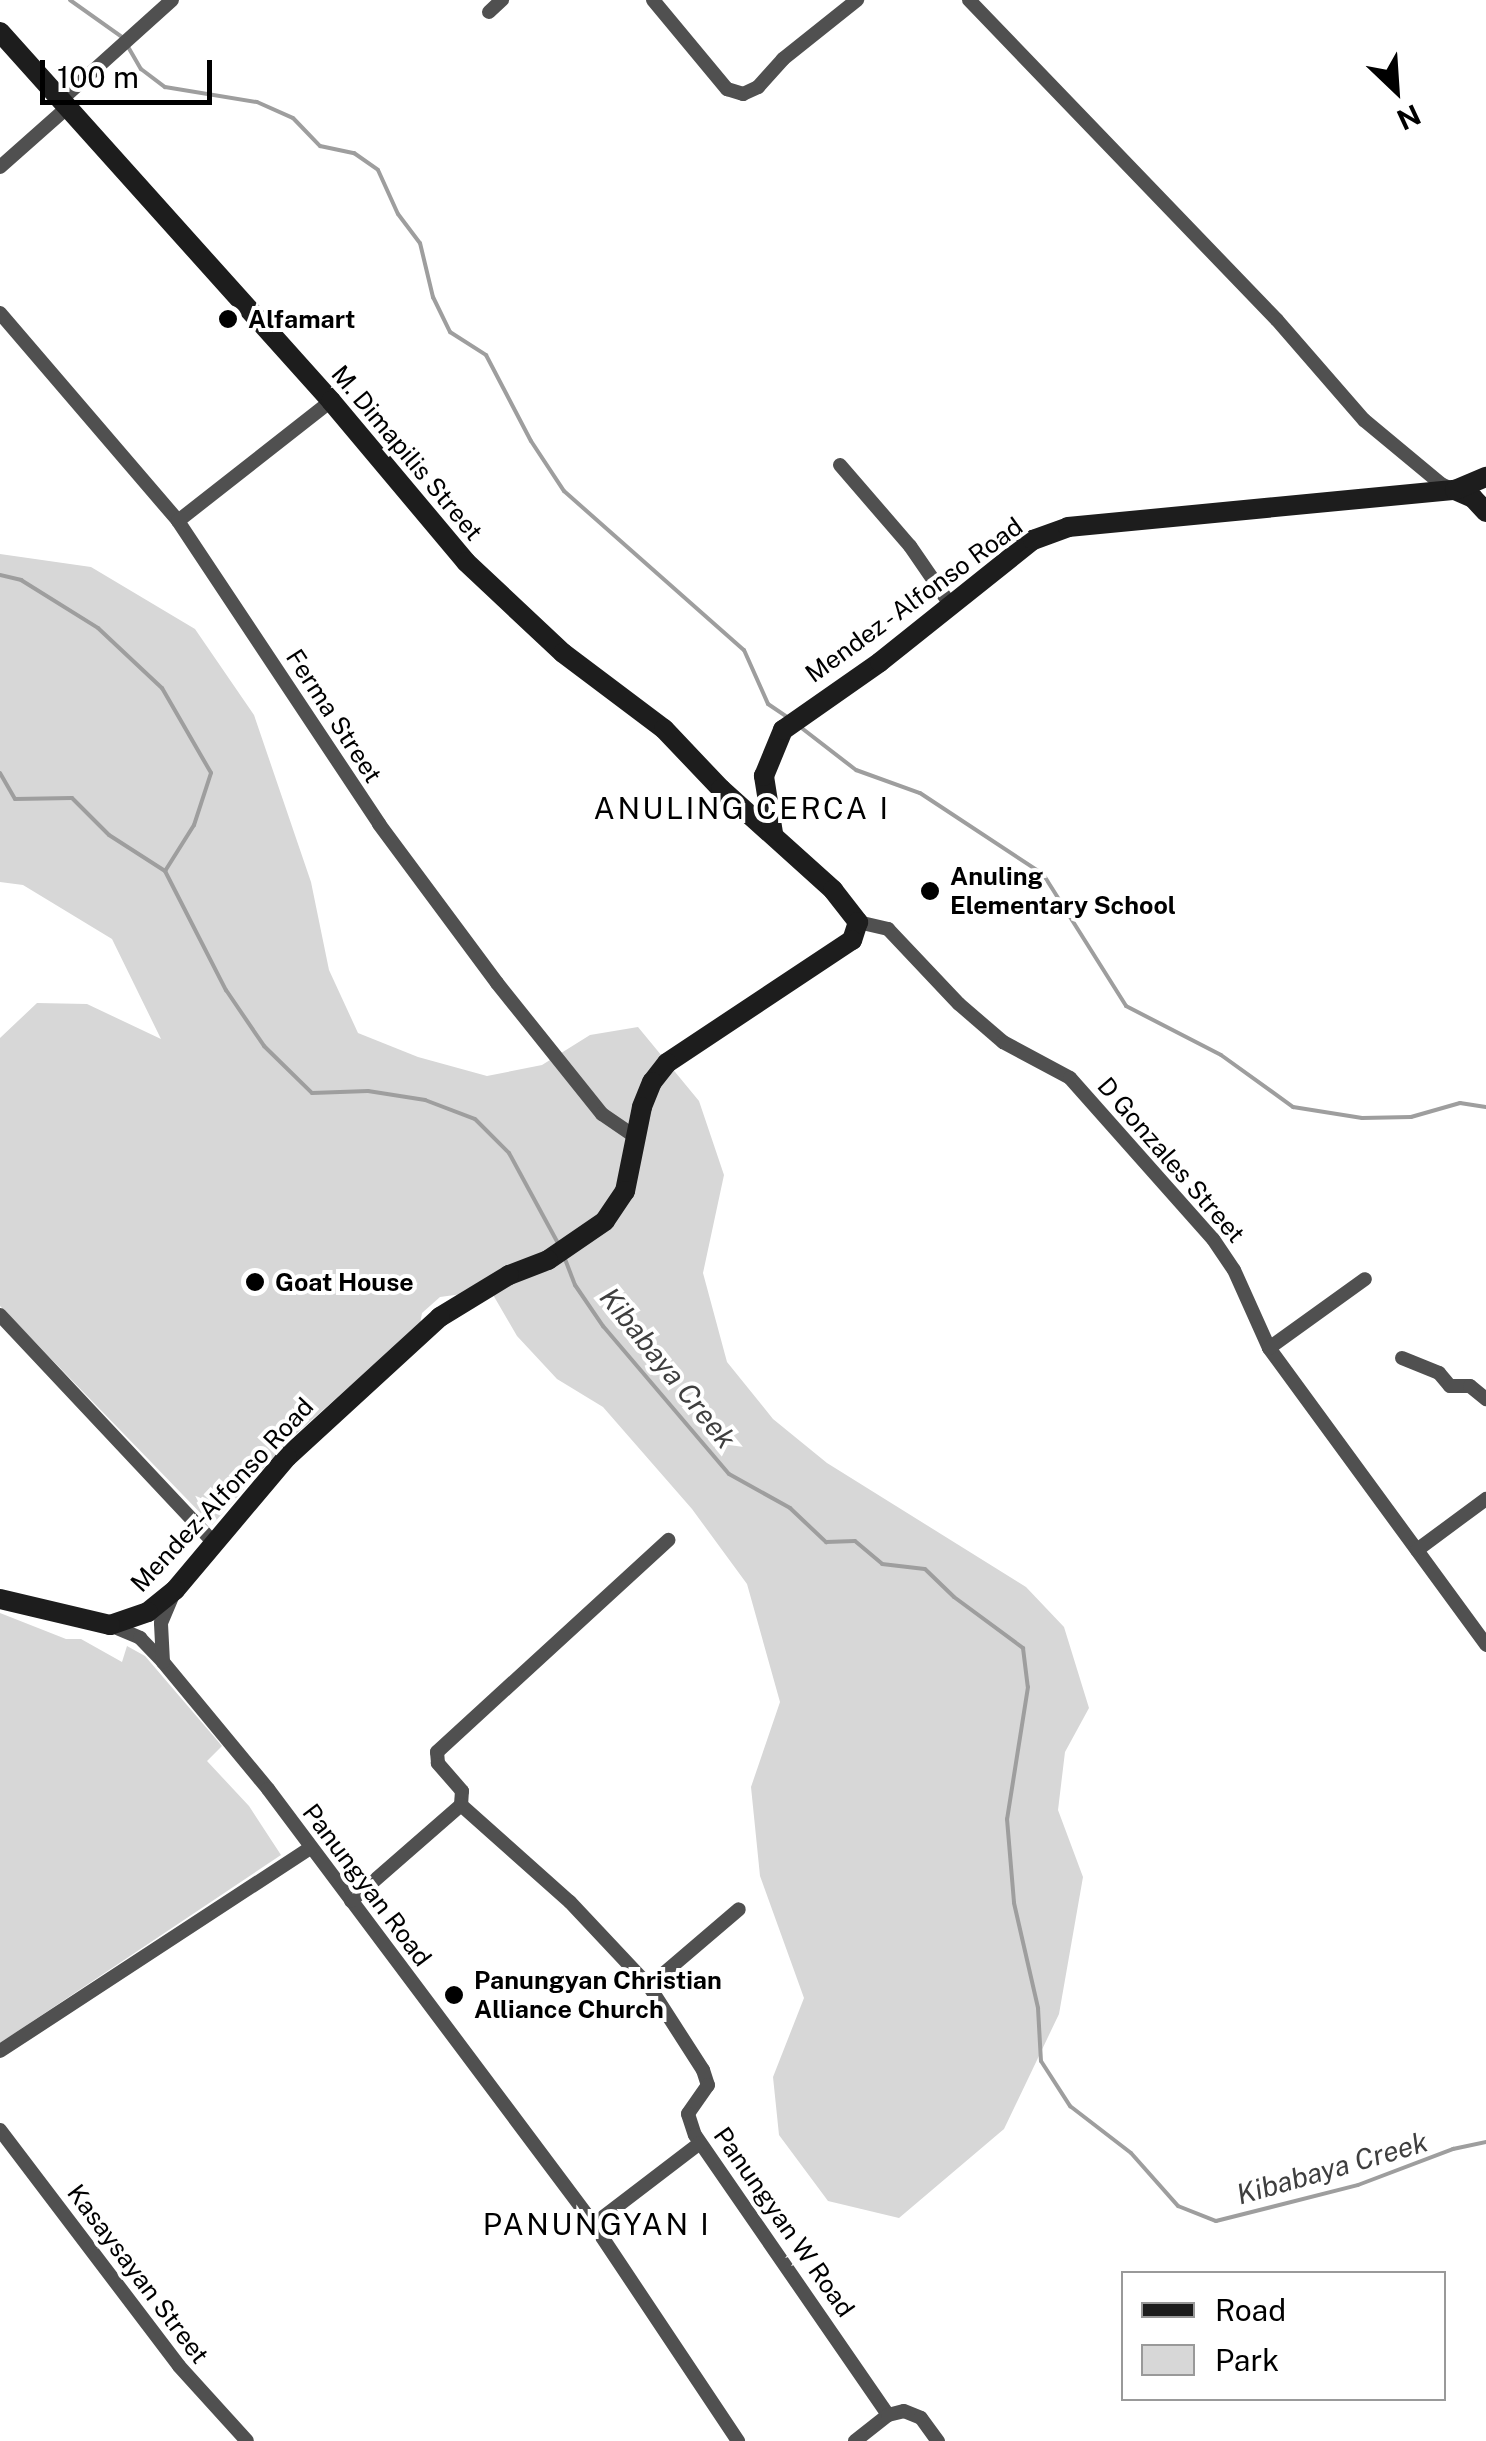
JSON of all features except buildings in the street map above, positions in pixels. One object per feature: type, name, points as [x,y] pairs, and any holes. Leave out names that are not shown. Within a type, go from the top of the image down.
[{"type":"main road","name":"M. Dimapilis Street","points":[[0,32],[331,401],[466,562],[516,613],[664,729],[721,789],[774,833]]},
{"type":"main road","name":"Mendez - Alfonso Road","points":[[764,776],[783,730],[803,712],[880,662],[1033,540],[1068,527],[1454,490],[1486,477]]},
{"type":"main road","points":[[1454,490],[1472,498],[1486,512]]},
{"type":"main road","points":[[721,789],[743,791],[764,776],[774,833],[846,903],[858,922]]},
{"type":"main road","name":"Mendez-Alfonso Road","points":[[110,1625],[148,1612],[175,1590],[212,1541],[298,1446],[440,1317],[509,1276],[548,1260],[583,1238],[618,1207],[634,1165],[642,1107],[666,1063],[852,940],[858,922]]},
{"type":"main road","points":[[0,1598],[110,1625]]},
{"type":"street","points":[[0,167],[118,45],[172,0]]},
{"type":"street","points":[[489,12],[502,0]]},
{"type":"street","points":[[653,0],[728,88],[743,94],[758,86],[783,59],[857,0]]},
{"type":"street","points":[[968,0],[1277,320],[1364,420],[1441,484],[1454,490]]},
{"type":"street","name":"Ferma Street","points":[[0,312],[178,521],[379,824],[565,1070],[602,1114],[637,1138]]},
{"type":"street","points":[[178,521],[331,401]]},
{"type":"street","points":[[840,466],[910,546],[952,607]]},
{"type":"street","name":"D Gonzales Street","points":[[858,922],[888,929],[1003,1042],[1070,1078],[1228,1260],[1269,1348],[1486,1644]]},
{"type":"street","points":[[1269,1348],[1365,1280]]},
{"type":"street","points":[[0,1315],[212,1541]]},
{"type":"street","points":[[1402,1358],[1439,1373],[1450,1386],[1470,1386],[1486,1400]]},
{"type":"street","points":[[1417,1550],[1486,1499]]},
{"type":"street","points":[[351,1901],[461,1806],[462,1791],[438,1763],[437,1752],[668,1540]]},
{"type":"street","points":[[163,1662],[160,1624],[175,1590]]},
{"type":"street","name":"Panungyan Road","points":[[110,1625],[140,1638],[268,1789],[594,2224],[738,2441]]},
{"type":"street","name":"Panungyan W Road","points":[[461,1806],[570,1902],[649,1986],[707,2078],[708,2085],[688,2114],[700,2143],[888,2415]]},
{"type":"street","points":[[0,2051],[310,1848]]},
{"type":"street","points":[[649,1986],[739,1908]]},
{"type":"street","name":"Kasaysayan Street","points":[[0,2130],[179,2366],[247,2441]]},
{"type":"street","points":[[594,2224],[700,2143]]},
{"type":"street","points":[[854,2441],[888,2415],[911,2412],[938,2441]]},
{"type":"green space","points":[[0,554],[91,567],[195,629],[254,715],[311,882],[329,970],[358,1033],[418,1057],[487,1076],[542,1065],[590,1035],[638,1027],[699,1101],[724,1175],[703,1273],[727,1362],[773,1419],[827,1463],[1026,1587],[1064,1627],[1089,1708],[1065,1752],[1058,1810],[1083,1877],[1059,2014],[1004,2129],[899,2218],[828,2201],[779,2135],[773,2077],[804,1998],[760,1876],[751,1787],[780,1702],[747,1584],[692,1509],[603,1407],[557,1379],[517,1336],[485,1281],[462,1294],[440,1297],[422,1313],[420,1324],[287,1442],[212,1525],[0,1306],[0,1038],[37,1003],[87,1004],[161,1039],[112,939],[23,885],[0,882]]},
{"type":"green space","points":[[0,1613],[66,1639],[81,1639],[122,1662],[127,1646],[145,1656],[222,1746],[207,1761],[249,1806],[281,1855],[0,2043]]},
{"type":"waterway","points":[[70,0],[122,37]]},
{"type":"waterway","points":[[127,45],[141,69],[165,87],[257,102],[293,118],[320,146],[354,153],[378,170],[398,214],[420,243],[433,297],[450,332],[486,355],[531,441],[564,491],[744,650],[768,704],[787,717]]},
{"type":"waterway","name":"Kibabaya Creek","points":[[0,575],[21,580],[98,628],[162,688],[211,773],[194,825],[165,871]]},
{"type":"waterway","points":[[799,726],[856,770],[920,793],[1043,874],[1126,1006],[1221,1055],[1293,1107],[1362,1118],[1411,1117],[1460,1103],[1486,1107]]},
{"type":"waterway","name":"Kibabaya Creek","points":[[0,773],[15,799],[72,798],[109,835],[165,871],[226,990],[264,1046],[312,1093],[368,1091],[425,1100],[475,1119],[509,1153],[559,1245]]},
{"type":"waterway","name":"Kibabaya Creek","points":[[565,1259],[575,1285],[603,1326],[729,1474],[790,1508],[826,1542],[855,1541],[882,1564],[925,1569],[954,1597],[1023,1648],[1028,1687],[1007,1819],[1014,1903],[1038,2008],[1041,2061],[1070,2106],[1131,2153],[1178,2206],[1216,2221],[1358,2185],[1453,2149],[1486,2142]]},
{"type":"place","name":"Alfamart","points":[[228,319]]},
{"type":"place","name":"Anuling Elementary School","points":[[930,891]]},
{"type":"place","name":"Goat House","points":[[255,1282]]},
{"type":"place","name":"Panungyan Christian Alliance Church","points":[[454,1995]]},
{"type":"district","name":"ANULING CERCA I","points":[[742,808]]},
{"type":"district","name":"PANUNGYAN I","points":[[597,2224]]}]
